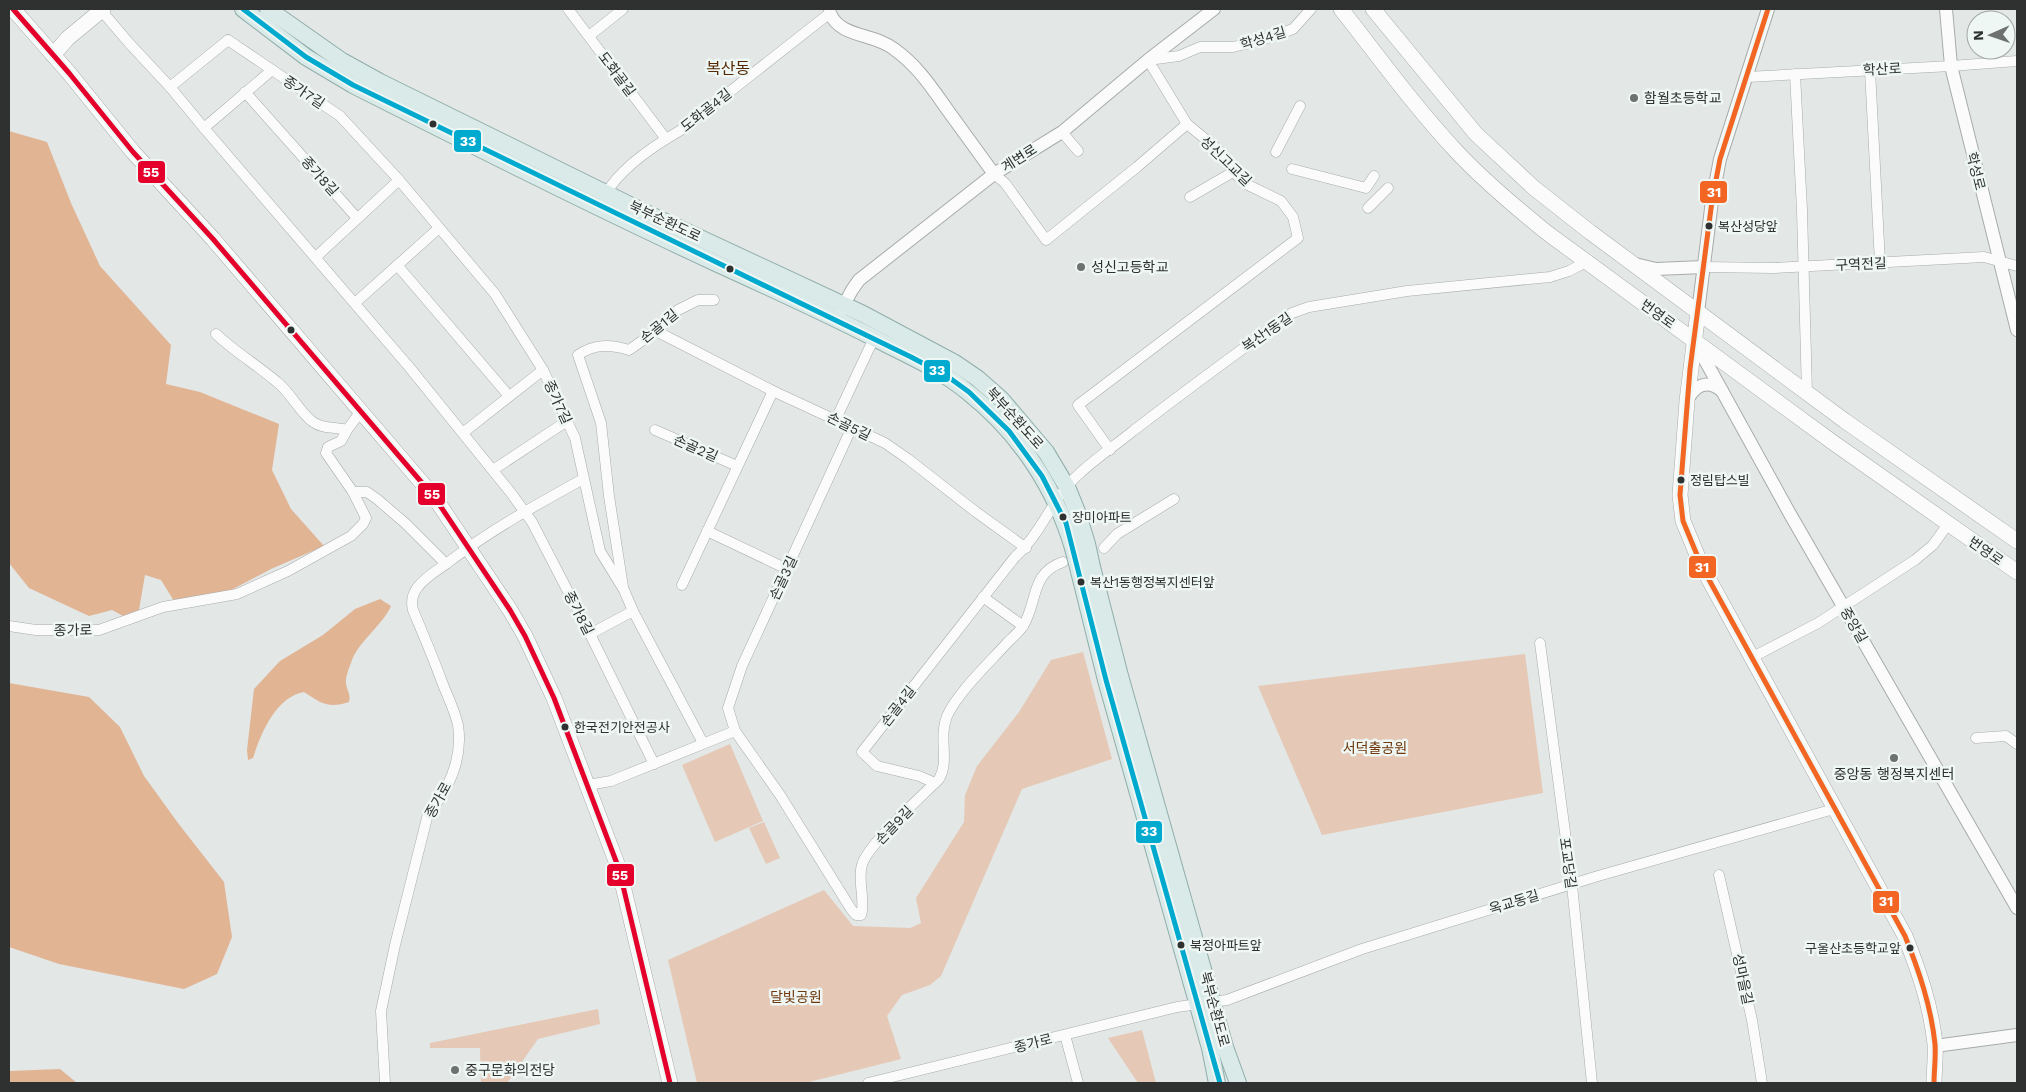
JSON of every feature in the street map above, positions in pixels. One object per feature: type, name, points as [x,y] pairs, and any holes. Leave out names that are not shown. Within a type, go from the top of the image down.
[{"type":"main road","points":[[13,9],[133,152],[220,247],[434,498],[510,610],[554,698],[619,869],[670,1083]]},
{"type":"main road","points":[[53,55],[68,38],[101,9]]},
{"type":"main road","points":[[233,9],[283,48],[330,80],[395,113],[543,171]]},
{"type":"main road","name":"북부순환도로","points":[[243,9],[281,39],[333,74],[840,312],[955,363],[978,378],[1001,399],[1034,435],[1056,467],[1078,514],[1080,546],[1086,569],[1106,680],[1218,1050],[1234,1083]]},
{"type":"main road","name":"북부순환도로","points":[[268,9],[315,43],[359,71],[543,171],[606,194],[840,312],[874,338],[947,376],[990,410],[1021,446],[1056,500],[1066,523],[1080,546]]},
{"type":"main road","points":[[278,9],[361,64],[411,89],[543,171]]},
{"type":"main road","name":"번영로","points":[[1341,9],[1455,150],[1482,178],[1546,232],[2017,572]]},
{"type":"main road","name":"번영로","points":[[1373,9],[1476,134],[1502,160],[1555,205],[1807,392],[2017,541]]},
{"type":"main road","points":[[1630,293],[1638,294],[1645,289],[1647,280],[1644,272]]},
{"type":"main road","points":[[1698,312],[1686,401],[1680,488],[1683,522],[1702,566],[1751,658],[1905,936],[1920,974],[1930,1014],[1935,1046],[1934,1083]]},
{"type":"main road","points":[[1218,1050],[1219,1083]]},
{"type":"main road","points":[[1218,1050],[1238,1083]]},
{"type":"street","name":"종가8길","points":[[101,9],[316,257],[464,432],[525,512],[590,634],[654,764]]},
{"type":"street","name":"도화골길","points":[[568,9],[666,139]]},
{"type":"street","points":[[589,36],[623,9]]},
{"type":"street","name":"계변로","points":[[840,312],[859,280],[994,174],[1062,132],[1148,60],[1214,9]]},
{"type":"street","name":"학성4길","points":[[1148,60],[1179,56],[1200,47],[1233,47],[1262,40],[1293,29],[1311,9]]},
{"type":"street","points":[[1698,312],[1712,201],[1720,159],[1768,9]]},
{"type":"street","name":"학성로","points":[[1946,9],[1951,66],[2017,330]]},
{"type":"street","points":[[830,11],[833,20],[839,26],[851,33],[885,42],[904,56],[923,74],[994,174],[1005,183],[1046,240],[1187,124]]},
{"type":"street","name":"도화골4길","points":[[606,194],[617,176],[681,130],[830,11]]},
{"type":"street","name":"종가7길","points":[[170,87],[228,40],[340,116],[399,180],[495,294],[543,370],[575,438],[600,551],[624,590],[633,611],[703,743]]},
{"type":"street","name":"성신고교길","points":[[1110,450],[1078,405],[1298,238],[1293,217],[1281,201],[1248,185],[1233,172],[1222,152],[1187,124],[1148,60]]},
{"type":"street","name":"학산로","points":[[1747,77],[2017,61]]},
{"type":"street","points":[[204,128],[272,70]]},
{"type":"street","points":[[1870,70],[1880,263]]},
{"type":"street","points":[[1795,74],[1807,392]]},
{"type":"street","name":"종가8길","points":[[245,92],[357,218]]},
{"type":"street","points":[[1276,152],[1300,106]]},
{"type":"street","points":[[1062,132],[1078,151]]},
{"type":"street","points":[[1292,169],[1366,188],[1374,176]]},
{"type":"street","points":[[1190,197],[1233,172]]},
{"type":"street","points":[[316,257],[399,180]]},
{"type":"street","points":[[1368,208],[1388,188]]},
{"type":"street","points":[[355,303],[439,228]]},
{"type":"street","name":"구역전길","points":[[1704,268],[1880,263],[1968,257],[1984,257],[2017,266]]},
{"type":"street","name":"복산1동길","points":[[1056,500],[1079,474],[1179,394],[1292,314],[1309,307],[1407,291],[1550,277],[1569,271],[1586,262]]},
{"type":"street","points":[[1630,262],[1656,268],[1704,268]]},
{"type":"street","points":[[397,266],[508,396]]},
{"type":"street","name":"손골1길","points":[[624,590],[608,496],[601,422],[578,355],[590,347],[614,345],[629,350],[656,331],[678,310],[698,300],[714,300]]},
{"type":"street","name":"손골5길","points":[[656,331],[773,391],[885,443],[1026,548]]},
{"type":"street","points":[[216,334],[229,347],[278,382],[292,395],[304,413],[313,422],[323,427],[334,426],[346,430]]},
{"type":"street","points":[[836,419],[874,338]]},
{"type":"street","name":"중앙길","points":[[1694,340],[1844,607],[2016,903]]},
{"type":"street","points":[[464,432],[543,370]]},
{"type":"street","points":[[1686,401],[1693,390],[1703,385],[1713,386],[1722,391]]},
{"type":"street","points":[[682,585],[773,391]]},
{"type":"street","name":"종가로","points":[[9,626],[36,630],[99,630],[164,607],[237,594],[288,571],[352,536],[366,518],[353,492],[326,453],[328,447],[341,441],[346,430],[361,411]]},
{"type":"street","points":[[493,470],[567,421]]},
{"type":"street","name":"손골3길","points":[[735,731],[729,715],[729,702],[742,666],[852,427]]},
{"type":"street","name":"손골2길","points":[[655,430],[737,466]]},
{"type":"street","name":"종가로","points":[[385,1083],[381,1011],[395,944],[428,814],[447,787],[456,762],[458,745],[458,724],[412,604],[415,590],[468,546],[583,480]]},
{"type":"street","points":[[353,492],[367,492],[377,499],[405,523],[446,564]]},
{"type":"street","points":[[1104,548],[1117,534],[1174,499]]},
{"type":"street","name":"손골4길","points":[[935,783],[919,776],[878,766],[862,752],[1015,557],[1026,548],[1041,527],[1056,500]]},
{"type":"street","points":[[1751,658],[1793,638],[1915,560],[1933,545],[1948,524]]},
{"type":"street","points":[[708,531],[787,569]]},
{"type":"street","name":"손골9길","points":[[735,731],[780,795],[851,910],[856,915],[861,915],[863,909],[860,876],[864,859],[883,835],[935,783],[943,772],[945,766],[942,740],[946,718],[987,665],[1023,626],[1040,579],[1055,565],[1063,562]]},
{"type":"street","points":[[983,597],[1023,626]]},
{"type":"street","points":[[590,634],[633,611]]},
{"type":"street","name":"포교당길","points":[[1540,643],[1572,885],[1592,1083]]},
{"type":"street","points":[[588,785],[611,781],[735,731]]},
{"type":"street","points":[[1976,738],[2006,736],[2017,744]]},
{"type":"street","name":"옥교동길","points":[[1205,1003],[1227,1000],[1362,949],[1700,846],[1834,809]]},
{"type":"street","name":"성마을길","points":[[1720,875],[1752,1020],[1762,1083]]},
{"type":"street","name":"종가로","points":[[868,1083],[1177,1007],[1205,1003]]},
{"type":"street","points":[[1064,1035],[1078,1083]]},
{"type":"street","points":[[1935,1046],[2017,1035]]},
{"type":"green space","name":"달빛공원","points":[[1083,652],[1112,759],[1022,789],[941,976],[930,985],[902,995],[887,1016],[901,1059],[805,1083],[697,1083],[668,960],[824,890],[853,926],[910,928],[921,923],[916,898],[964,822],[965,795],[977,766],[1019,712],[1051,660]]},
{"type":"green space","name":"서덕출공원","points":[[1525,654],[1543,793],[1322,835],[1258,686]]},
{"type":"green space","points":[[730,744],[763,821],[715,842],[682,765]]},
{"type":"green space","points":[[764,822],[780,858],[766,864],[749,828]]},
{"type":"green space","points":[[598,1009],[600,1024],[538,1039],[507,1083],[481,1083],[480,1048],[430,1048],[430,1043]]},
{"type":"green space","points":[[1142,1030],[1156,1083],[1138,1083],[1108,1038]]},
{"type":"shaded area","points":[[9,131],[47,142],[71,203],[100,266],[171,345],[166,384],[200,392],[279,424],[272,470],[291,509],[324,546],[271,569],[231,590],[174,601],[161,580],[145,575],[139,610],[125,617],[112,610],[89,616],[29,588],[9,563]]},
{"type":"shaded area","points":[[380,599],[391,606],[360,646],[352,660],[346,681],[350,697],[349,702],[330,705],[320,702],[304,692],[294,695],[278,708],[265,727],[253,758],[248,760],[247,750],[254,689],[280,661],[323,635],[355,609]]},
{"type":"shaded area","points":[[9,683],[89,697],[120,727],[144,776],[224,882],[232,937],[217,974],[184,989],[59,964],[9,947]]},
{"type":"shaded area","points":[[60,1069],[77,1083],[9,1083],[9,1071]]},
{"type":"transit line","name":"55","points":[[13,9],[69,73],[133,152],[213,239],[435,498],[510,610],[525,636],[554,698],[619,869],[670,1083]]},
{"type":"transit line","name":"33","points":[[243,9],[306,57],[353,85],[947,376],[969,392],[1009,431],[1042,476],[1066,523],[1106,680],[1220,1083]]},
{"type":"transit line","name":"31","points":[[1768,9],[1720,159],[1712,201],[1690,369],[1680,495],[1683,521],[1702,567],[1905,936],[1920,976],[1931,1016],[1935,1044],[1934,1083]]},
{"type":"place","name":"함월초등학교","points":[[1634,98]]},
{"type":"place","name":"복산성당앞","points":[[1709,226]]},
{"type":"place","name":"성신고등학교","points":[[1081,267]]},
{"type":"place","name":"정림탑스빌","points":[[1681,480]]},
{"type":"place","name":"장미아파트","points":[[1063,517]]},
{"type":"place","name":"복산1동행정복지센터앞","points":[[1081,582]]},
{"type":"place","name":"한국전기안전공사","points":[[565,727]]},
{"type":"place","name":"중앙동 행정복지센터","points":[[1894,758]]},
{"type":"place","name":"북정아파트앞","points":[[1181,945]]},
{"type":"place","name":"구울산초등학교앞","points":[[1910,948]]},
{"type":"place","name":"중구문화의전당","points":[[455,1070]]},
{"type":"district","name":"복산동","points":[[728,68]]}]
